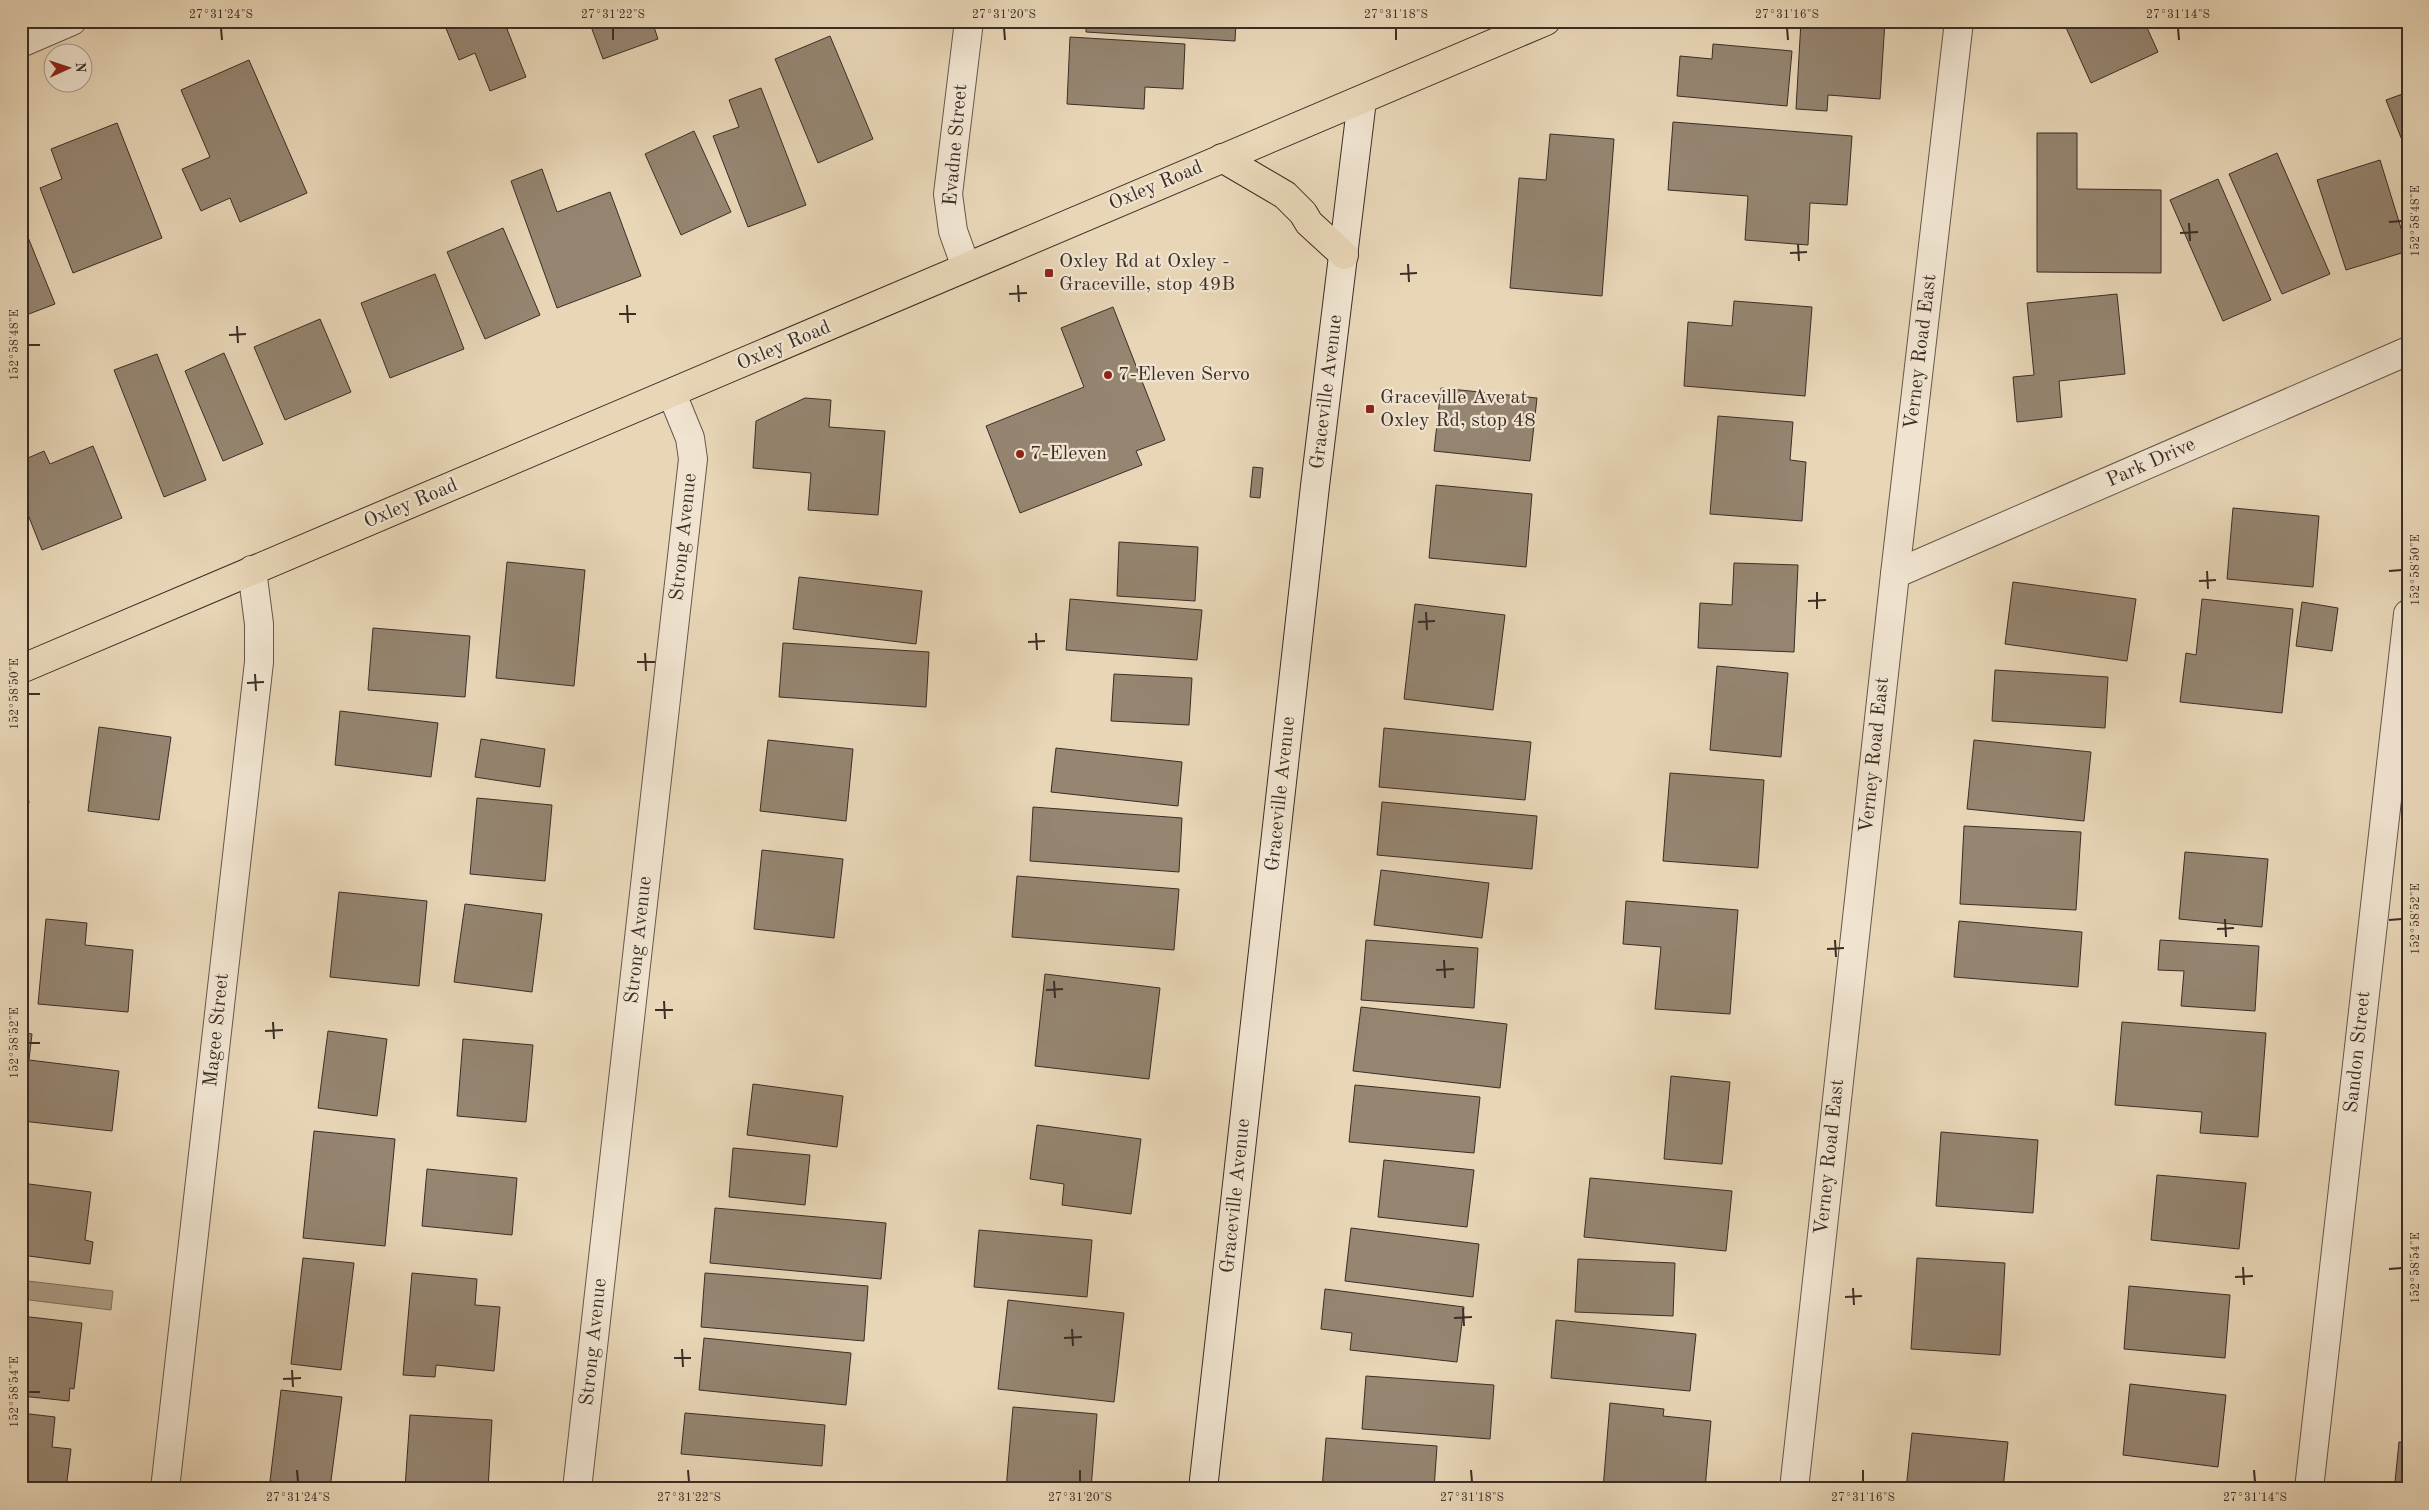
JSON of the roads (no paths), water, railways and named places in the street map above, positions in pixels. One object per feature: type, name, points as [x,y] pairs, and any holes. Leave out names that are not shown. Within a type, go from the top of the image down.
[{"type":"main road","name":"Oxley Road","points":[[21,669],[1546,21]]},
{"type":"main road","points":[[1222,158],[1285,195],[1303,213],[1309,223],[1344,255]]},
{"type":"street","points":[[21,43],[72,21]]},
{"type":"street","name":"Evadne Street","points":[[966,267],[953,231],[948,194],[969,21]]},
{"type":"street","name":"Verney Road East","points":[[1794,1489],[1895,574],[1959,21]]},
{"type":"street","name":"Graceville Avenue","points":[[1203,1489],[1315,486],[1362,100]]},
{"type":"street","name":"Park Drive","points":[[1895,574],[2406,355]]},
{"type":"street","name":"Strong Avenue","points":[[577,1489],[693,459],[690,438],[672,394]]},
{"type":"street","name":"Magee Street","points":[[165,1489],[259,662],[259,624],[252,570]]},
{"type":"street","name":"Sandon Street","points":[[2309,1489],[2408,614]]},
{"type":"place","name":"Oxley Rd at Oxley - Graceville, stop 49B","points":[[1049,273]]},
{"type":"place","name":"7-Eleven Servo","points":[[1108,375]]},
{"type":"place","name":"Graceville Ave at Oxley Rd, stop 48","points":[[1370,409]]},
{"type":"place","name":"7-Eleven","points":[[1020,454]]}]
